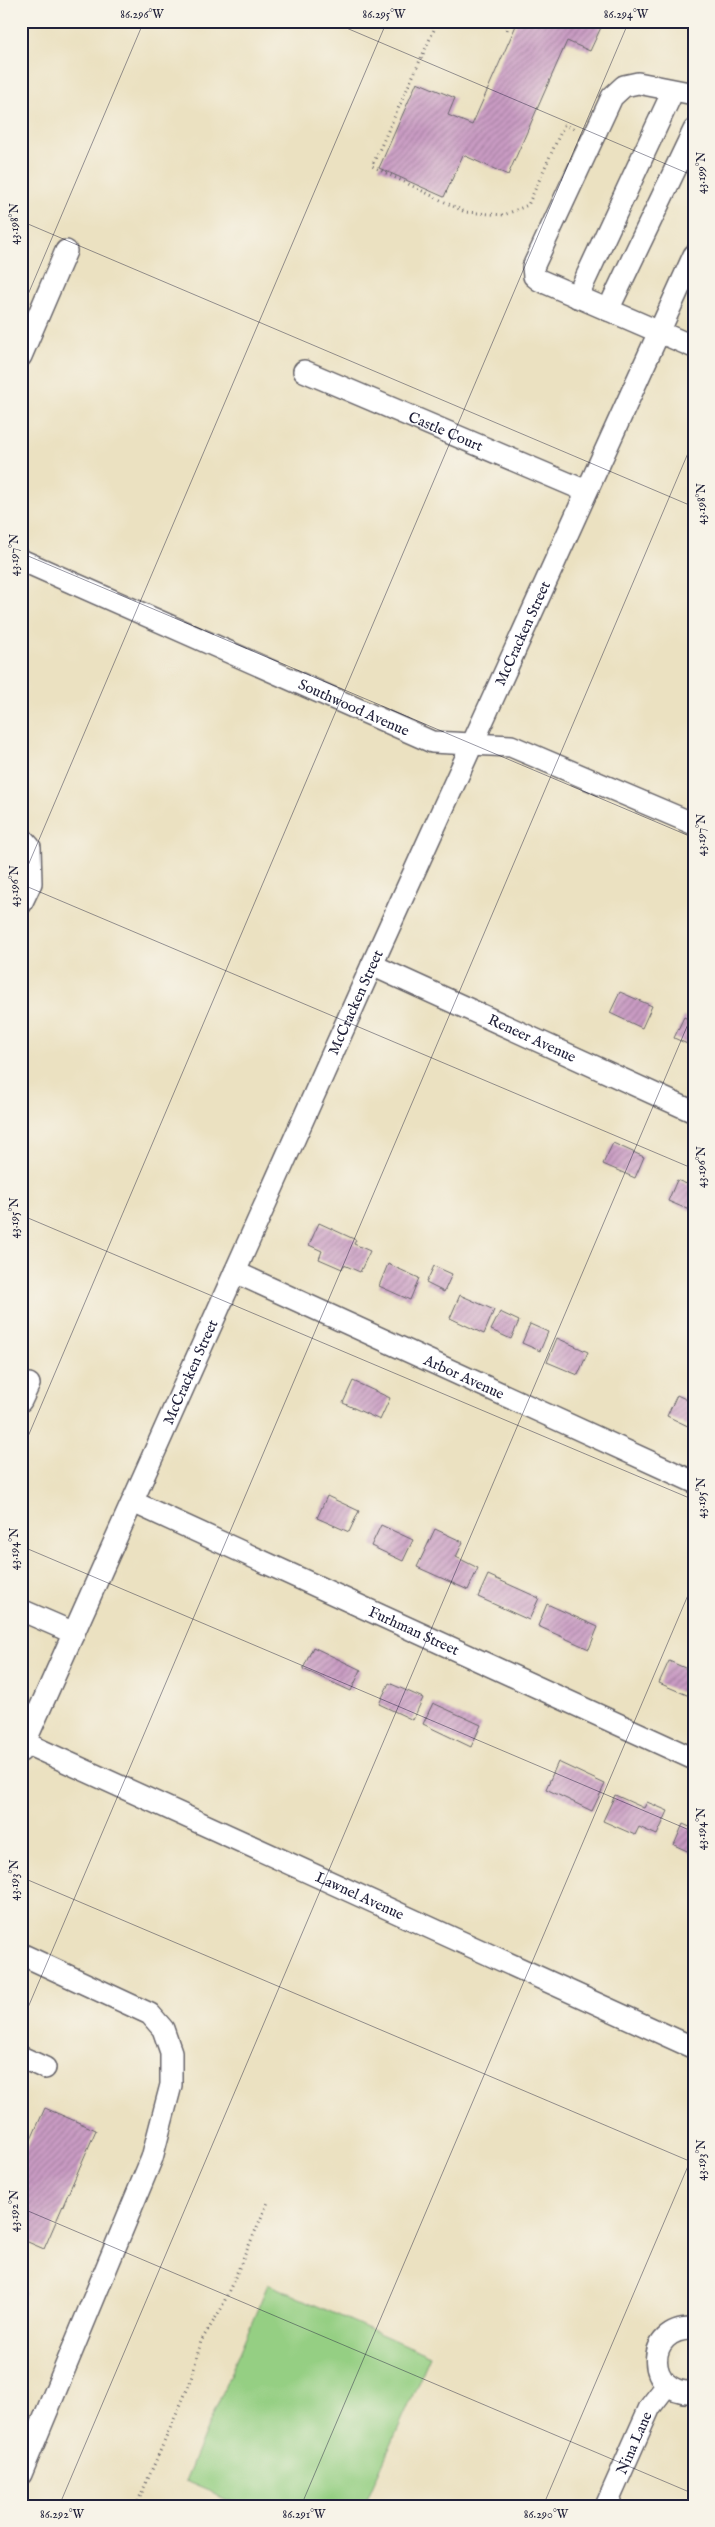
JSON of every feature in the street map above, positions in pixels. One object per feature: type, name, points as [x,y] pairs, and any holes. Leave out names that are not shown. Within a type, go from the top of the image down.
[{"type":"street","points":[[694,94],[638,83],[624,86],[612,97],[532,267],[534,276],[539,280],[694,347]]},
{"type":"street","points":[[577,297],[673,91]]},
{"type":"street","points":[[608,310],[694,130]]},
{"type":"street","points":[[21,356],[66,251]]},
{"type":"street","name":"McCracken Street","points":[[23,1747],[472,743],[692,262]]},
{"type":"street","name":"Castle Court","points":[[304,371],[586,491]]},
{"type":"street","name":"Southwood Avenue","points":[[21,560],[432,742],[511,746],[694,824]]},
{"type":"street","points":[[21,904],[31,883],[26,842]]},
{"type":"street","name":"Reneer Avenue","points":[[372,965],[694,1112]]},
{"type":"street","name":"Arbor Avenue","points":[[235,1272],[694,1482]]},
{"type":"street","name":"Furhman Street","points":[[133,1502],[694,1759]]},
{"type":"street","points":[[21,1610],[74,1633]]},
{"type":"street","name":"Lawnel Avenue","points":[[23,1747],[694,2048]]},
{"type":"street","points":[[21,1954],[150,2014],[163,2029],[171,2052],[171,2085],[152,2158],[21,2474]]},
{"type":"street","points":[[21,2057],[45,2068]]},
{"type":"street","points":[[694,2329],[675,2331],[666,2337],[656,2356],[656,2366],[660,2377],[667,2385],[676,2390],[694,2392]]},
{"type":"street","name":"Nina Lane","points":[[606,2506],[650,2406],[667,2385]]},
{"type":"path","points":[[438,21],[372,166],[465,212],[504,215],[528,205],[564,125],[594,137]]},
{"type":"path","points":[[507,30],[508,21]]},
{"type":"path","points":[[136,2506],[190,2383],[202,2341],[221,2309],[268,2202]]},
{"type":"green space","points":[[268,2284],[430,2356],[364,2506],[244,2506],[185,2481]]},
{"type":"building","points":[[518,21],[604,21],[590,51],[567,41],[508,175],[463,155],[444,197],[379,168],[417,82],[455,98],[448,115],[472,125]]},
{"type":"building","points":[[620,992],[652,1006],[642,1028],[610,1013]]},
{"type":"building","points":[[684,1017],[694,1022],[694,1047],[674,1038]]},
{"type":"building","points":[[613,1143],[644,1157],[635,1178],[603,1164]]},
{"type":"building","points":[[677,1180],[694,1187],[694,1212],[668,1201]]},
{"type":"building","points":[[319,1223],[356,1240],[354,1244],[370,1251],[360,1272],[344,1265],[342,1269],[319,1259],[322,1251],[309,1245]]},
{"type":"building","points":[[388,1264],[419,1278],[410,1300],[379,1286]]},
{"type":"building","points":[[434,1266],[452,1274],[444,1292],[426,1283]]},
{"type":"building","points":[[460,1295],[494,1310],[484,1334],[450,1318]]},
{"type":"building","points":[[500,1312],[519,1321],[511,1339],[491,1330]]},
{"type":"building","points":[[530,1324],[548,1332],[540,1351],[522,1343]]},
{"type":"building","points":[[557,1338],[588,1352],[578,1375],[547,1362]]},
{"type":"building","points":[[353,1381],[390,1398],[380,1420],[343,1403]]},
{"type":"building","points":[[677,1395],[694,1403],[694,1429],[667,1416]]},
{"type":"building","points":[[327,1496],[359,1511],[349,1532],[317,1518]]},
{"type":"building","points":[[381,1525],[413,1540],[403,1561],[371,1546]]},
{"type":"building","points":[[435,1529],[463,1542],[456,1557],[478,1568],[468,1590],[417,1567]]},
{"type":"building","points":[[488,1575],[539,1598],[529,1620],[478,1597]]},
{"type":"building","points":[[547,1604],[598,1627],[589,1649],[538,1626]]},
{"type":"building","points":[[313,1647],[361,1670],[351,1691],[303,1669]]},
{"type":"building","points":[[669,1661],[694,1672],[694,1698],[659,1683]]},
{"type":"building","points":[[389,1683],[423,1698],[413,1720],[379,1704]]},
{"type":"building","points":[[433,1703],[481,1725],[471,1747],[423,1724]]},
{"type":"building","points":[[558,1762],[605,1784],[592,1811],[546,1789]]},
{"type":"building","points":[[615,1795],[644,1808],[647,1802],[668,1811],[657,1835],[639,1827],[635,1835],[603,1821]]},
{"type":"building","points":[[683,1824],[694,1829],[694,1854],[674,1845]]},
{"type":"building","points":[[45,2108],[96,2130],[44,2249],[21,2239],[21,2162]]},
{"type":"building","points":[[21,2290],[26,2292],[21,2303]]}]
